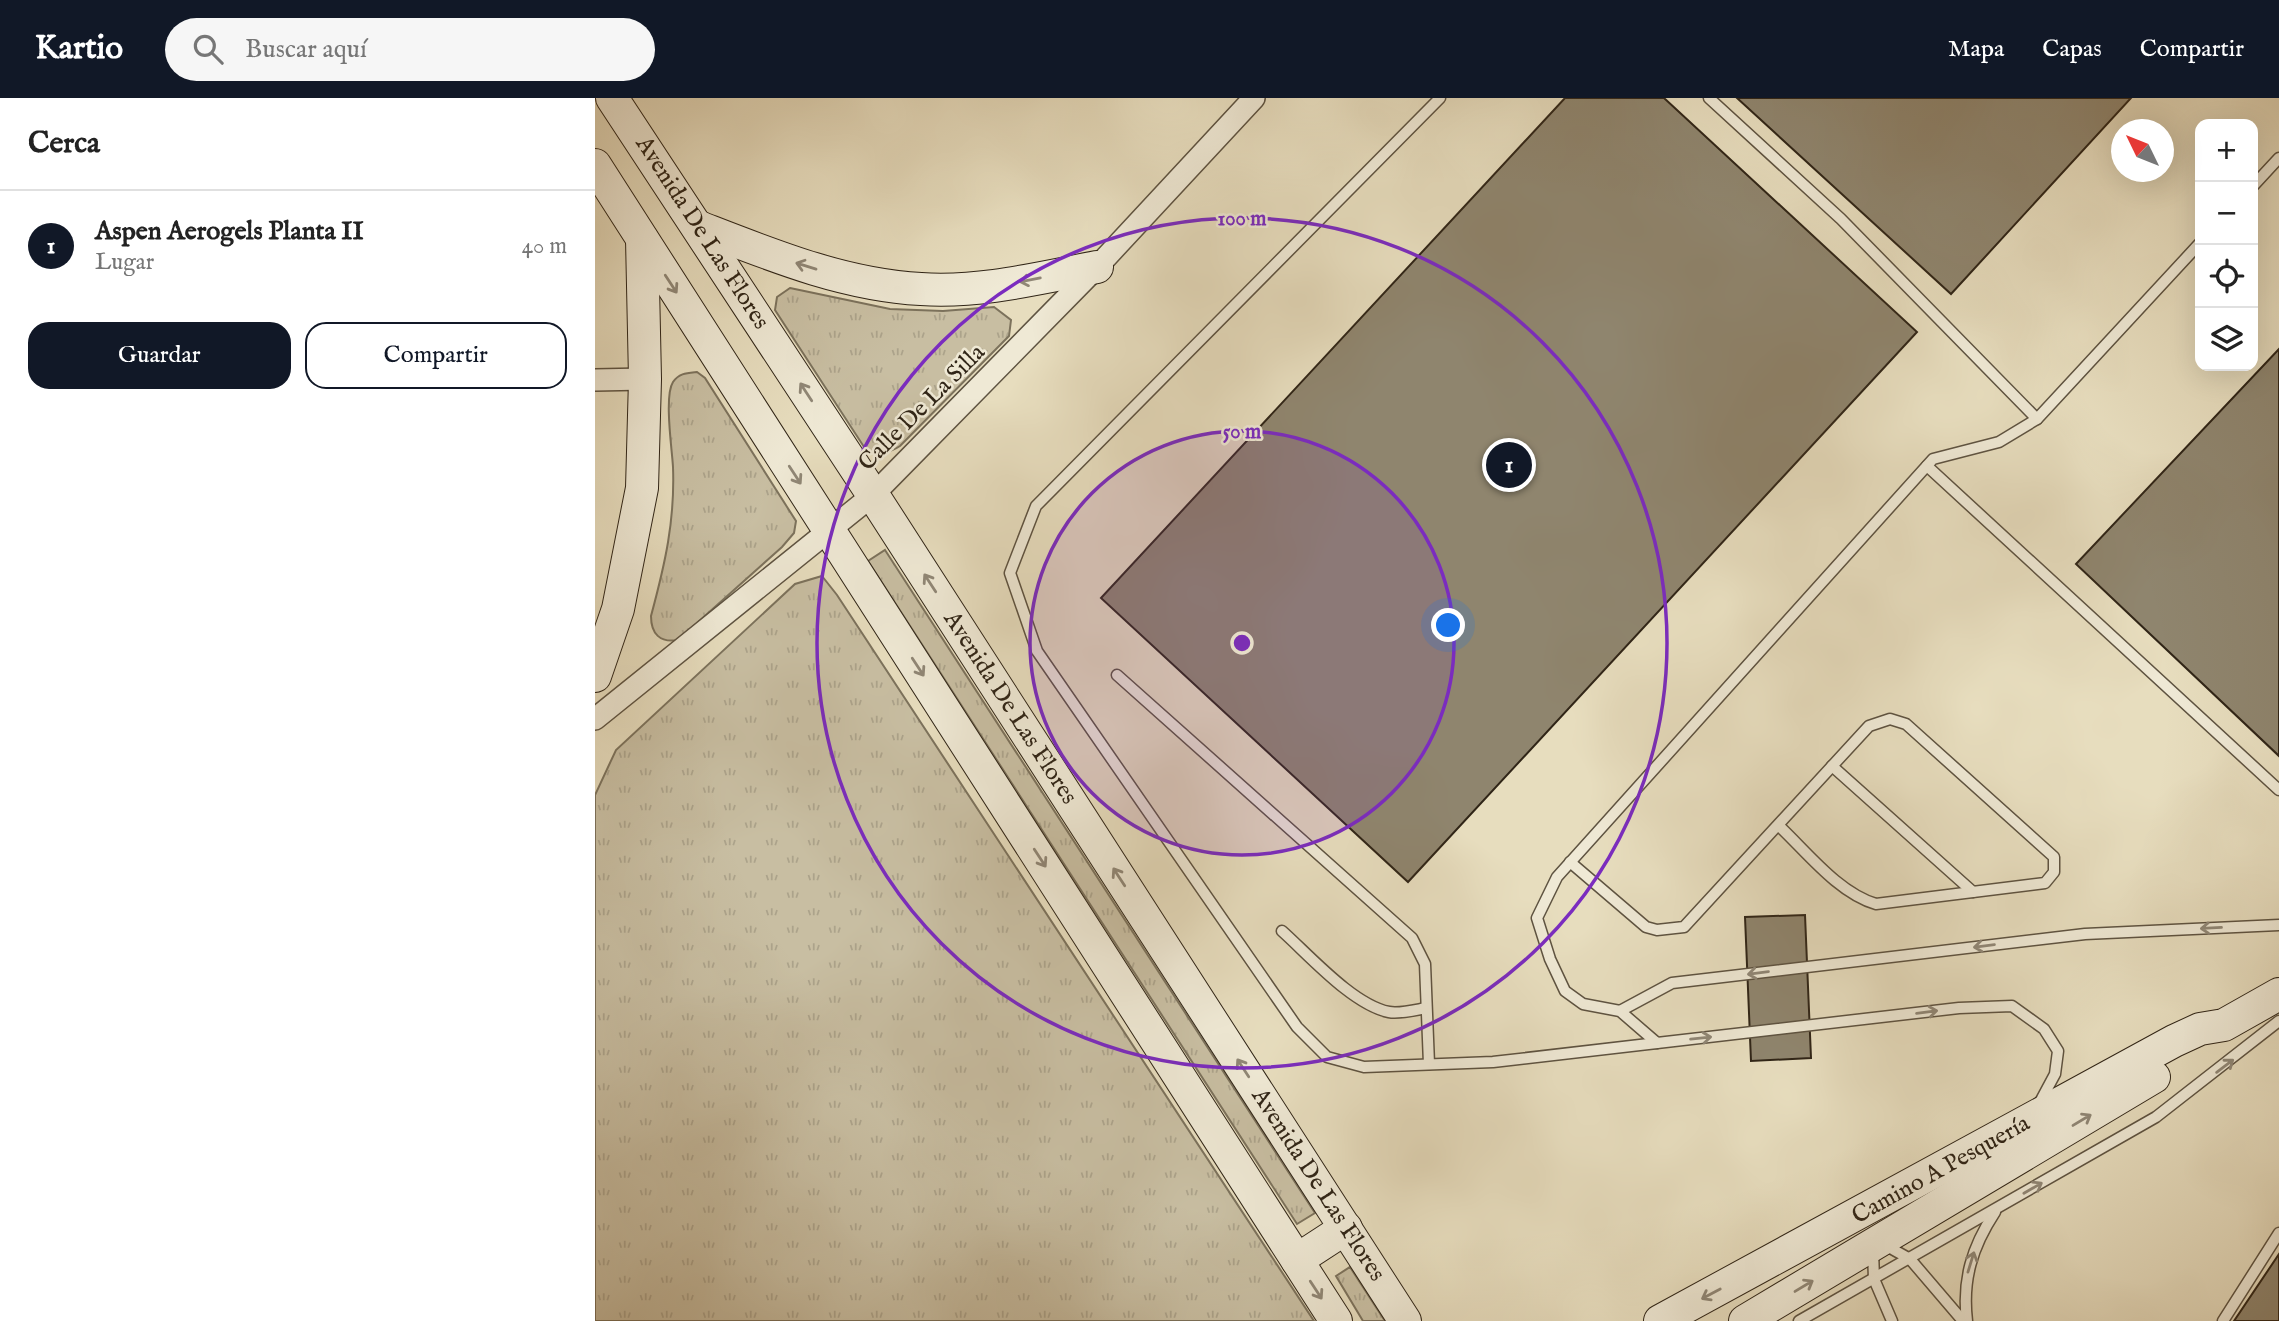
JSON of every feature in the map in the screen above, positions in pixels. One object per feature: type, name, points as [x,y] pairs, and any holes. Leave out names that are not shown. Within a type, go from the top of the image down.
[{"type":"street","name":"Avenida De Las Flores","points":[[612,98],[873,495],[1400,1312]]},
{"type":"street","name":"Calle De La Silla","points":[[595,719],[873,495],[1097,267],[1254,98]]},
{"type":"street","points":[[600,181],[642,239],[830,530],[1336,1321]]},
{"type":"street","points":[[699,228],[773,256],[849,280],[922,289],[995,287],[1097,267]]},
{"type":"street","points":[[595,676],[618,609],[642,488],[645,379],[642,239]]},
{"type":"street","points":[[595,380],[645,379]]},
{"type":"street","name":"Camino A Pesquería","points":[[1660,1321],[2174,1041],[2200,1029],[2224,1025],[2279,994]]},
{"type":"street","name":"Camino A Pesquería","points":[[1745,1321],[2209,1045],[2224,1025]]},
{"type":"street","points":[[1745,1275],[1754,1280],[1864,1238],[1877,1244],[1876,1233],[1881,1226],[1973,1161],[1977,1150]]},
{"type":"street","points":[[1297,1260],[1346,1228]]},
{"type":"street","points":[[1400,1312],[1425,1321]]},
{"type":"lane","points":[[1440,98],[1036,506],[1010,573],[1037,651],[1297,1027],[1327,1057],[1364,1067],[1493,1062],[1959,1008],[2012,1006],[2044,1029],[2058,1051],[2049,1088],[2021,1126]]},
{"type":"lane","points":[[1709,98],[1840,219],[2037,419]]},
{"type":"lane","points":[[2257,182],[2279,158]]},
{"type":"lane","points":[[1657,1043],[1621,1011],[1583,1004],[1565,991],[1546,948],[1537,918],[1557,877],[1933,459],[1999,442],[2037,419],[2198,245]]},
{"type":"lane","points":[[1927,467],[2279,790]]},
{"type":"lane","points":[[1117,675],[1412,938],[1425,964],[1429,1065]]},
{"type":"lane","points":[[1570,862],[1646,927],[1657,930],[1684,927],[1869,726],[1890,719],[1906,724],[2054,857],[2054,872],[2045,883],[1876,904],[1860,900],[1778,825]]},
{"type":"lane","points":[[1832,765],[1973,892]]},
{"type":"lane","points":[[1621,1011],[1672,983],[2085,934],[2279,925]]},
{"type":"lane","points":[[1282,931],[1359,999],[1376,1008],[1392,1012],[1426,1008]]},
{"type":"lane","points":[[1799,1321],[2156,1117],[2279,1021]]},
{"type":"lane","points":[[1965,1321],[1967,1273],[1983,1231],[1997,1208]]},
{"type":"lane","points":[[2223,1321],[2279,1233]]},
{"type":"lane","points":[[1892,1321],[1874,1279],[1873,1252],[1877,1244],[1890,1246],[1910,1259],[1965,1321]]},
{"type":"green space","points":[[790,288],[890,309],[943,311],[994,307],[1011,320],[1009,336],[900,446],[880,453],[866,450],[775,310],[777,297]]},
{"type":"green space","points":[[697,372],[705,378],[796,521],[794,533],[782,547],[678,640],[672,641],[658,636],[651,616],[671,524],[673,467],[669,399],[675,379],[683,374]]},
{"type":"green space","points":[[885,550],[1315,1213],[1297,1224],[868,561]]},
{"type":"green space","points":[[822,576],[1314,1321],[595,1321],[595,795],[616,750],[795,584]]},
{"type":"green space","points":[[1350,1267],[1385,1321],[1363,1321],[1336,1276]]},
{"type":"building","points":[[1565,98],[1664,98],[1917,332],[1408,882],[1101,598]]},
{"type":"building","points":[[1737,98],[2131,98],[1951,294]]},
{"type":"building","points":[[2279,349],[2279,756],[2076,564]]},
{"type":"building","points":[[1805,915],[1811,1058],[1751,1061],[1745,917]]},
{"type":"building","points":[[2279,1254],[2279,1321],[2234,1321]]},
{"type":"place","name":"Aspen Aerogels Planta II","points":[[1509,465]]}]
